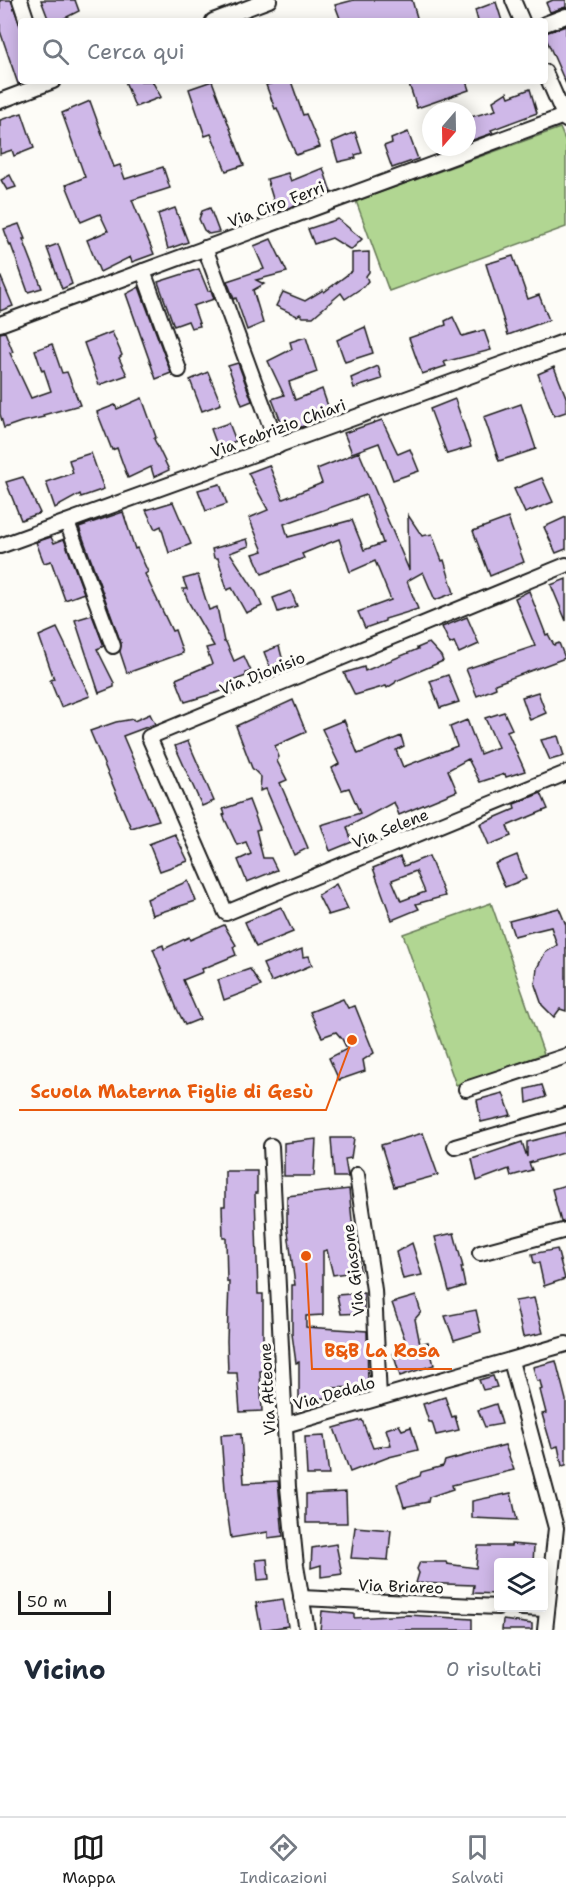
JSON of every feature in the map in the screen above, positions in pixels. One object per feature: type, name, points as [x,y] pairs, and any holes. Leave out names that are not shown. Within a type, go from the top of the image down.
[{"type":"street","points":[[20,0],[26,18]]},
{"type":"street","points":[[221,18],[269,0]]},
{"type":"street","points":[[513,0],[521,18]]},
{"type":"street","points":[[548,23],[566,15]]},
{"type":"street","points":[[548,79],[565,118]]},
{"type":"street","points":[[0,101],[45,84]]},
{"type":"street","name":"Via Ciro Ferri","points":[[0,324],[565,118]]},
{"type":"street","points":[[206,248],[278,446]]},
{"type":"street","points":[[143,272],[178,370]]},
{"type":"street","name":"Via Fabrizio Chiari","points":[[0,546],[566,341]]},
{"type":"street","points":[[67,522],[113,646]]},
{"type":"street","name":"Via Dionisio","points":[[226,913],[148,737],[566,565]]},
{"type":"street","name":"Via Selene","points":[[226,913],[566,773]]},
{"type":"street","points":[[466,1089],[566,1056]]},
{"type":"street","points":[[455,1147],[566,1115]]},
{"type":"street","name":"Via Atteone","points":[[270,1146],[288,1488],[296,1566],[308,1630]]},
{"type":"street","name":"Via Giasone","points":[[357,1175],[375,1290],[380,1398]]},
{"type":"street","points":[[480,1253],[566,1230]]},
{"type":"street","name":"Via Dedalo","points":[[285,1425],[566,1344]]},
{"type":"street","points":[[511,1361],[561,1526],[548,1603]]},
{"type":"street","name":"Via Briareo","points":[[302,1598],[494,1606]]},
{"type":"street","points":[[545,1630],[547,1612]]},
{"type":"green space","points":[[560,128],[566,142],[566,227],[389,291],[356,201]]},
{"type":"green space","points":[[491,903],[544,1054],[456,1085],[403,934]]},
{"type":"building","points":[[0,0],[11,0],[18,20],[18,84],[0,31]]},
{"type":"building","points":[[41,0],[75,0],[79,11],[65,18],[48,18]]},
{"type":"building","points":[[354,0],[412,0],[417,18],[340,18],[335,5]]},
{"type":"building","points":[[553,0],[566,0],[566,7],[550,12],[546,3]]},
{"type":"building","points":[[496,2],[501,18],[477,18],[475,10]]},
{"type":"building","points":[[566,26],[566,84],[548,43],[548,32]]},
{"type":"building","points":[[126,84],[154,84],[161,97],[135,107]]},
{"type":"building","points":[[203,84],[213,84],[244,165],[226,171],[211,134],[205,136],[189,89]]},
{"type":"building","points":[[292,84],[303,115],[306,114],[320,147],[296,155],[266,85]]},
{"type":"building","points":[[409,84],[467,84],[469,90],[434,102],[422,102],[422,106],[417,108]]},
{"type":"building","points":[[530,89],[537,113],[491,130],[493,133],[476,139],[476,116],[496,110],[493,101],[507,92],[509,97]]},
{"type":"building","points":[[90,101],[114,167],[120,165],[125,179],[163,167],[170,188],[132,200],[154,254],[132,262],[130,257],[100,272],[87,240],[108,231],[100,214],[81,222],[66,185],[85,177],[62,113]]},
{"type":"building","points":[[22,113],[34,148],[14,156],[12,150],[0,154],[0,120]]},
{"type":"building","points":[[355,132],[362,153],[355,155],[356,158],[338,162],[332,142]]},
{"type":"building","points":[[408,132],[418,159],[392,168],[384,146],[392,143],[391,139]]},
{"type":"building","points":[[323,168],[331,192],[277,212],[267,179],[288,173],[291,181]]},
{"type":"building","points":[[10,175],[16,187],[7,190],[1,180]]},
{"type":"building","points":[[175,208],[188,242],[168,249],[158,214]]},
{"type":"building","points":[[210,208],[219,232],[209,234],[204,230],[199,219],[202,211]]},
{"type":"building","points":[[338,219],[362,239],[351,250],[332,238],[314,244],[308,229]]},
{"type":"building","points":[[19,224],[42,288],[28,292],[4,229]]},
{"type":"building","points":[[271,239],[287,272],[256,280],[264,284],[253,290],[263,323],[247,330],[236,298],[234,299],[227,281],[264,269],[254,246]]},
{"type":"building","points":[[58,244],[72,284],[62,289],[47,248]]},
{"type":"building","points":[[369,252],[369,272],[366,276],[368,281],[345,299],[341,293],[313,317],[303,317],[300,314],[297,316],[276,306],[283,292],[305,301],[323,290],[324,292],[352,271],[352,253]]},
{"type":"building","points":[[513,256],[528,299],[539,295],[549,320],[508,335],[486,264]]},
{"type":"building","points":[[199,269],[214,299],[193,306],[200,326],[191,328],[188,321],[174,326],[158,282]]},
{"type":"building","points":[[0,275],[13,306],[0,311]]},
{"type":"building","points":[[139,287],[171,373],[156,379],[126,294]]},
{"type":"building","points":[[453,317],[462,336],[484,330],[491,350],[444,362],[446,366],[422,374],[409,338],[446,325],[445,321]]},
{"type":"building","points":[[365,327],[373,353],[345,362],[337,340]]},
{"type":"building","points":[[5,332],[13,352],[10,353],[31,398],[51,391],[35,350],[52,344],[62,373],[67,372],[80,405],[4,428],[0,414],[0,333]]},
{"type":"building","points":[[112,332],[122,355],[119,358],[127,375],[99,385],[84,343]]},
{"type":"building","points":[[306,337],[317,372],[289,382],[295,400],[322,389],[330,412],[304,426],[285,432],[272,399],[284,395],[268,361],[292,349],[290,342]]},
{"type":"building","points":[[238,363],[252,401],[242,405],[228,366]]},
{"type":"building","points":[[378,366],[382,379],[354,388],[351,378]]},
{"type":"building","points":[[554,367],[566,397],[566,412],[554,416],[538,374]]},
{"type":"building","points":[[208,372],[221,404],[202,411],[190,380]]},
{"type":"building","points":[[142,398],[156,437],[154,439],[169,470],[154,477],[151,467],[128,478],[117,448],[112,450],[97,412],[115,405],[117,409]]},
{"type":"building","points":[[455,399],[471,447],[447,454],[430,409]]},
{"type":"building","points":[[521,404],[536,449],[499,461],[484,417]]},
{"type":"building","points":[[382,420],[398,454],[410,449],[419,471],[393,480],[379,443],[352,453],[344,433]]},
{"type":"building","points":[[229,423],[236,441],[218,448],[211,429]]},
{"type":"building","points":[[359,452],[409,570],[408,515],[422,536],[432,534],[442,561],[444,560],[454,593],[435,600],[423,572],[407,581],[418,609],[365,628],[358,612],[391,600],[375,561],[350,572],[339,539],[302,554],[304,558],[262,574],[253,554],[263,551],[249,518],[268,510],[248,473],[269,465],[283,499],[322,483],[317,469]],"holes":[[[366,495],[383,543],[364,550],[352,520],[288,537],[284,524]]]},
{"type":"building","points":[[91,453],[104,489],[81,497],[80,494],[55,508],[46,482],[73,473],[69,460]]},
{"type":"building","points":[[23,477],[40,513],[21,520],[6,482]]},
{"type":"building","points":[[542,478],[553,502],[525,513],[514,489]]},
{"type":"building","points":[[220,484],[227,504],[206,511],[198,490]]},
{"type":"building","points":[[173,502],[191,544],[169,553],[161,526],[155,529],[146,510]]},
{"type":"building","points":[[123,512],[135,549],[137,548],[148,572],[145,574],[172,631],[175,630],[183,653],[127,673],[120,652],[121,643],[79,527]]},
{"type":"building","points":[[566,517],[566,549],[556,553],[544,527]]},
{"type":"building","points":[[508,518],[524,562],[490,576],[473,531]]},
{"type":"building","points":[[51,537],[54,543],[64,539],[84,593],[65,600],[51,561],[44,563],[36,542]]},
{"type":"building","points":[[247,539],[249,546],[230,553],[256,592],[262,606],[246,613],[232,588],[227,590],[218,558],[214,558],[212,549]]},
{"type":"building","points":[[198,575],[209,610],[217,607],[224,642],[234,661],[244,656],[251,671],[246,673],[246,676],[230,682],[232,688],[185,702],[176,679],[212,664],[206,648],[214,646],[183,589],[187,589],[183,579]]},
{"type":"building","points":[[566,579],[566,621],[551,585]]},
{"type":"building","points":[[291,591],[297,606],[278,612],[273,598]]},
{"type":"building","points":[[529,591],[546,635],[548,634],[554,645],[559,643],[565,658],[495,684],[496,688],[477,696],[466,669],[535,646],[515,598]]},
{"type":"building","points":[[92,615],[104,646],[97,649],[114,683],[114,687],[99,693],[75,620]]},
{"type":"building","points":[[467,617],[479,644],[459,653],[454,642],[450,644],[442,627]]},
{"type":"building","points":[[57,628],[90,696],[61,707],[50,680],[54,679],[39,636]]},
{"type":"building","points":[[429,643],[443,661],[396,681],[387,688],[386,686],[355,695],[344,673],[364,667],[365,671]]},
{"type":"building","points":[[279,646],[283,661],[270,667],[264,652]]},
{"type":"building","points":[[448,675],[459,702],[440,708],[430,681]]},
{"type":"building","points":[[538,692],[546,713],[530,720],[522,697]]},
{"type":"building","points":[[293,700],[306,732],[275,746],[279,757],[277,761],[287,780],[280,783],[308,848],[294,855],[266,789],[260,791],[261,777],[252,768],[236,726]]},
{"type":"building","points":[[504,712],[512,729],[507,731],[525,771],[506,777],[505,774],[480,782],[468,759],[448,770],[457,791],[399,815],[394,802],[347,827],[352,842],[330,851],[321,825],[360,813],[349,788],[342,790],[332,768],[339,764],[322,729],[344,720],[358,754],[401,736],[404,746],[396,750],[403,767],[457,746],[450,727],[467,720],[480,754],[498,747],[485,718]]},
{"type":"building","points":[[150,714],[155,724],[123,736],[159,820],[131,828],[90,731],[116,722],[133,719],[134,721]]},
{"type":"building","points":[[558,736],[564,756],[550,760],[541,740]]},
{"type":"building","points":[[188,741],[214,801],[202,806],[175,746]]},
{"type":"building","points":[[541,793],[548,809],[507,826],[511,836],[489,845],[480,824],[515,809],[514,804]]},
{"type":"building","points":[[249,800],[260,829],[256,830],[263,858],[271,858],[277,870],[247,882],[238,860],[251,854],[246,842],[237,845],[223,815],[225,814],[223,809]]},
{"type":"building","points":[[175,834],[188,861],[160,871],[149,844]]},
{"type":"building","points":[[517,855],[526,879],[505,887],[495,864]]},
{"type":"building","points":[[429,856],[445,896],[416,904],[419,909],[392,920],[373,868],[400,857],[404,866]],"holes":[[[416,871],[425,892],[401,901],[392,880]]]},
{"type":"building","points":[[188,881],[196,901],[152,915],[147,899]]},
{"type":"building","points":[[336,884],[348,909],[328,915],[318,895]]},
{"type":"building","points":[[281,907],[293,932],[256,947],[245,922]]},
{"type":"building","points":[[559,908],[566,925],[566,1011],[560,1009],[554,1017],[542,1005],[535,985],[537,968],[545,953],[557,945],[551,927],[514,936],[509,921]]},
{"type":"building","points":[[224,925],[236,945],[233,947],[236,955],[202,969],[203,972],[183,980],[200,1019],[185,1025],[153,949],[163,945],[164,949],[189,937],[190,940]]},
{"type":"building","points":[[302,949],[303,957],[309,956],[312,965],[271,982],[263,964]]},
{"type":"building","points":[[250,969],[261,986],[224,1000],[218,980]]},
{"type":"building","points":[[343,999],[348,1008],[355,1006],[374,1053],[363,1060],[365,1071],[339,1080],[329,1058],[347,1049],[336,1032],[322,1037],[310,1012]]},
{"type":"building","points":[[542,1085],[546,1097],[527,1103],[526,1089]]},
{"type":"building","points":[[503,1093],[511,1115],[481,1122],[477,1100]]},
{"type":"building","points":[[566,1132],[566,1152],[529,1163],[532,1170],[511,1176],[509,1169],[477,1181],[472,1159],[522,1142],[527,1157],[527,1142]]},
{"type":"building","points":[[423,1133],[438,1175],[394,1187],[381,1145]]},
{"type":"building","points":[[331,1138],[354,1138],[351,1158],[345,1159],[348,1177],[334,1177]]},
{"type":"building","points":[[316,1139],[314,1176],[284,1176],[284,1143]]},
{"type":"building","points":[[225,1171],[257,1171],[257,1193],[255,1193],[258,1294],[263,1294],[266,1371],[260,1371],[262,1411],[240,1412],[237,1373],[228,1373],[229,1282],[227,1282],[226,1238],[223,1238],[222,1206],[225,1206]]},
{"type":"building","points":[[566,1185],[566,1221],[561,1222],[552,1189]]},
{"type":"building","points":[[349,1189],[354,1241],[357,1241],[360,1271],[333,1275],[327,1250],[323,1251],[323,1315],[306,1316],[306,1327],[367,1331],[368,1387],[326,1388],[326,1398],[299,1399],[299,1362],[296,1363],[292,1334],[292,1285],[295,1285],[287,1224],[287,1196]]},
{"type":"building","points":[[454,1233],[463,1267],[461,1267],[465,1286],[449,1291],[435,1237]]},
{"type":"building","points":[[412,1243],[422,1275],[403,1279],[396,1252]]},
{"type":"building","points":[[557,1249],[565,1279],[544,1286],[539,1263],[534,1263],[532,1254]]},
{"type":"building","points":[[364,1293],[364,1313],[341,1314],[337,1295]]},
{"type":"building","points":[[416,1296],[421,1312],[415,1319],[420,1344],[428,1342],[434,1365],[400,1376],[393,1353],[408,1348],[392,1303]]},
{"type":"building","points":[[534,1298],[543,1333],[523,1337],[515,1301]]},
{"type":"building","points":[[476,1310],[481,1332],[454,1340],[445,1316]]},
{"type":"building","points":[[556,1361],[566,1400],[566,1465],[562,1466],[558,1446],[552,1448],[542,1414],[546,1413],[540,1390],[542,1389],[533,1367]]},
{"type":"building","points":[[493,1376],[497,1387],[483,1390],[479,1380]]},
{"type":"building","points":[[445,1397],[459,1430],[436,1435],[423,1404]]},
{"type":"building","points":[[496,1404],[502,1424],[485,1427],[478,1410]]},
{"type":"building","points":[[362,1420],[373,1448],[391,1445],[386,1429],[399,1425],[402,1430],[411,1427],[418,1450],[389,1457],[350,1472],[334,1428]]},
{"type":"building","points":[[241,1434],[244,1483],[278,1481],[283,1536],[268,1538],[268,1532],[231,1538],[221,1435]]},
{"type":"building","points":[[324,1436],[329,1475],[307,1475],[305,1437]]},
{"type":"building","points":[[505,1445],[514,1470],[452,1485],[453,1489],[429,1497],[428,1502],[404,1507],[397,1484],[420,1476],[421,1472],[443,1466],[445,1461]]},
{"type":"building","points":[[346,1492],[347,1523],[306,1523],[306,1494]]},
{"type":"building","points":[[511,1493],[517,1520],[472,1518],[472,1501]]},
{"type":"building","points":[[355,1527],[391,1530],[388,1560],[351,1558]]},
{"type":"building","points":[[336,1544],[342,1574],[321,1577],[321,1565],[311,1568],[312,1548]]},
{"type":"building","points":[[511,1544],[534,1546],[533,1558],[494,1558],[494,1594],[473,1593],[474,1585],[416,1583],[420,1562],[446,1562],[476,1568],[478,1546],[511,1546]]},
{"type":"building","points":[[267,1559],[269,1579],[258,1580],[256,1560]]},
{"type":"building","points":[[283,1599],[288,1626],[261,1630],[256,1603]]},
{"type":"building","points":[[322,1611],[354,1614],[354,1618],[408,1615],[472,1619],[472,1630],[320,1630]]},
{"type":"building","points":[[503,1620],[532,1624],[532,1630],[502,1630]]},
{"type":"place","name":"Scuola Materna Figlie di Gesù","points":[[352,1040]]},
{"type":"place","name":"B&B La Rosa","points":[[306,1256]]}]
